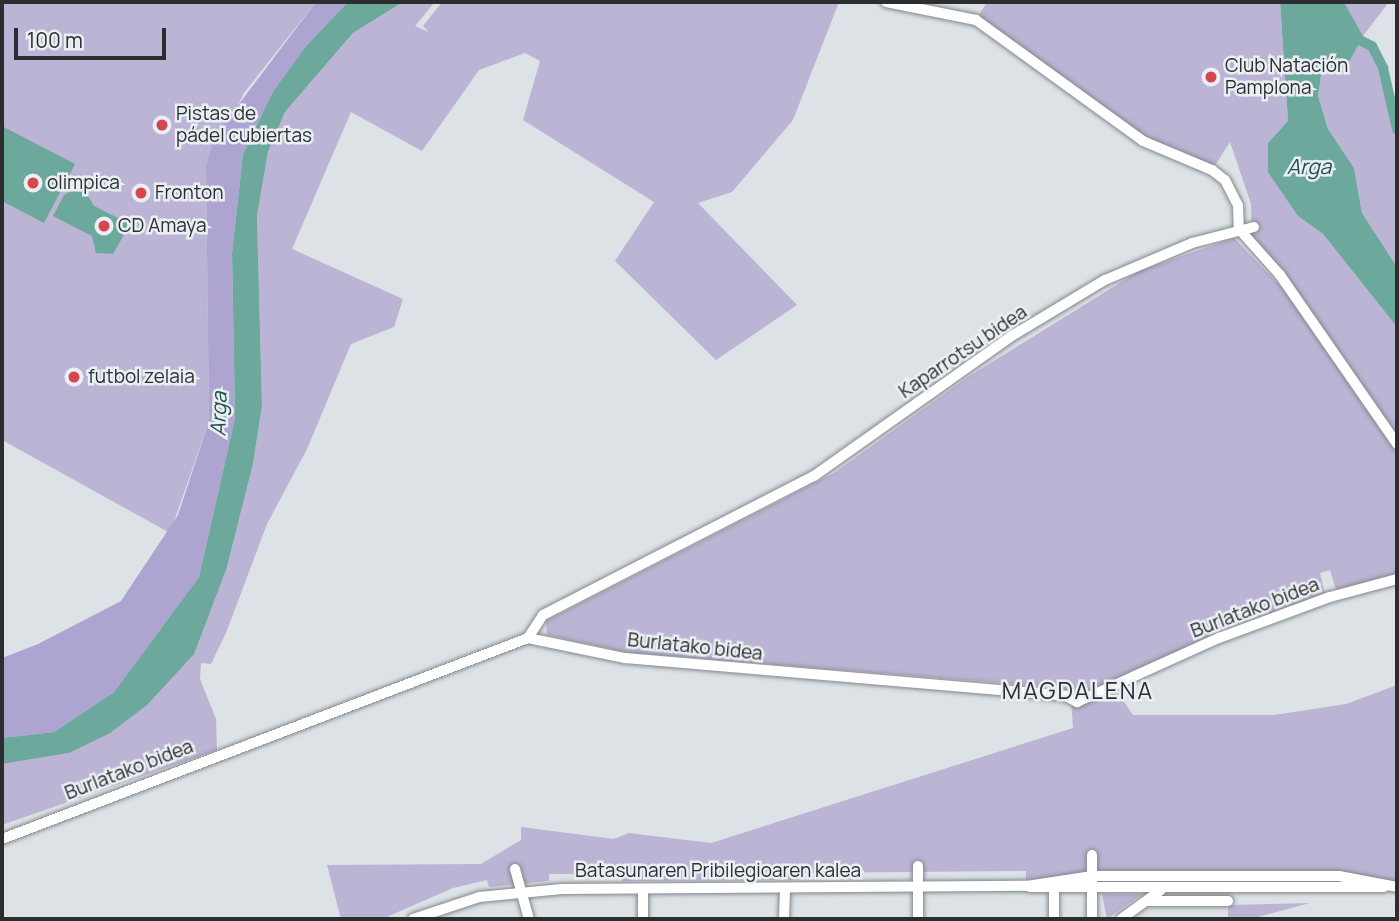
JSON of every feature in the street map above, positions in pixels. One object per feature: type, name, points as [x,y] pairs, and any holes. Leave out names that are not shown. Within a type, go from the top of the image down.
[{"type":"street","points":[[886,2],[976,20],[1143,141],[1212,170],[1225,180],[1238,206],[1239,229],[1280,275],[1397,444]]},
{"type":"street","name":"Kaparrotsu bidea","points":[[528,638],[543,615],[814,476],[1010,337],[1105,280],[1192,243],[1254,227]]},
{"type":"street","name":"Burlatako bidea","points":[[2,839],[528,638],[625,658],[1066,695],[1077,702],[1219,638],[1330,597],[1397,579]]},
{"type":"street","points":[[1092,855],[1092,919]]},
{"type":"street","points":[[918,866],[918,919]]},
{"type":"street","points":[[515,869],[529,919]]},
{"type":"street","points":[[1121,919],[1185,872]]},
{"type":"street","name":"Batasunaren Pribilegioaren kalea","points":[[413,919],[479,897],[521,891],[1027,886],[1092,876],[1185,872],[1339,876],[1397,886]]},
{"type":"street","name":"Batasunaren Pribilegioaren kalea","points":[[1027,886],[1054,890],[1397,886]]},
{"type":"street","points":[[784,919],[785,888]]},
{"type":"street","points":[[643,889],[643,919]]},
{"type":"street","points":[[1054,890],[1054,919]]},
{"type":"street","points":[[1147,901],[1228,901]]},
{"type":"shaded area","name":"CD Amaya","points":[[2,2],[316,2],[244,93],[206,169],[209,421],[170,533],[2,440]]},
{"type":"shaded area","points":[[316,2],[348,2],[306,46],[274,92],[243,154],[232,253],[235,418],[199,577],[114,692],[54,732],[2,738],[2,658],[38,644],[121,601],[178,515],[209,421],[206,168],[214,137]]},
{"type":"shaded area","points":[[403,2],[435,2],[415,26],[429,32],[423,26],[442,2],[839,2],[793,120],[732,192],[698,203],[797,305],[716,360],[615,261],[654,202],[523,120],[540,61],[525,53],[479,70],[422,151],[351,112],[292,249],[403,299],[394,327],[351,344],[307,449],[267,524],[226,633],[211,664],[201,663],[200,679],[216,719],[217,750],[2,825],[2,764],[69,753],[227,567],[253,464],[262,406],[257,216],[268,152],[285,112],[353,33]]},
{"type":"shaded area","points":[[987,2],[1280,2],[1288,121],[1268,143],[1298,216],[1323,234],[1397,327],[1397,576],[1336,590],[1330,570],[1320,573],[1325,594],[1114,687],[1133,715],[1274,715],[1346,704],[1397,685],[1397,887],[1380,881],[1102,871],[1026,880],[1026,871],[801,873],[801,880],[622,881],[622,874],[549,874],[549,881],[489,887],[487,880],[453,888],[382,919],[341,919],[327,865],[481,864],[521,840],[521,827],[614,839],[629,833],[711,843],[1073,728],[1071,699],[1052,687],[630,653],[547,635],[546,621],[834,473],[968,377],[1139,271],[1234,238],[1295,301],[1252,238],[1251,204],[1230,142],[1212,170],[1143,141],[976,20]]},
{"type":"shaded area","name":"Club Natación Pamplona","points":[[1344,2],[1389,2],[1363,36]]},
{"type":"shaded area","points":[[1363,36],[1397,101],[1397,267],[1362,213],[1354,168],[1328,129],[1318,96],[1322,69]]},
{"type":"shaded area","points":[[1102,894],[1142,894],[1107,919]]},
{"type":"shaded area","points":[[1310,903],[1250,919],[1228,919],[1228,905]]},
{"type":"water","name":"Arga","points":[[348,2],[403,2],[353,33],[285,112],[268,152],[257,216],[262,406],[253,464],[227,567],[194,654],[147,705],[110,733],[69,753],[2,764],[2,738],[54,732],[114,692],[199,577],[235,418],[232,253],[243,154],[273,92],[306,46]]},
{"type":"water","name":"Arga","points":[[1280,2],[1344,2],[1363,36],[1350,60],[1322,69],[1318,96],[1328,129],[1354,168],[1362,213],[1397,267],[1397,327],[1323,234],[1298,216],[1268,172],[1268,143],[1288,121]]},
{"type":"water","name":"olimpica","points":[[2,126],[75,164],[44,223],[2,201]]},
{"type":"water","points":[[75,189],[84,189],[94,206],[130,224],[113,254],[96,253],[92,236],[53,216],[64,195]]},
{"type":"waterway","points":[[1348,34],[1372,46],[1383,68],[1397,129]]},
{"type":"place","name":"Club Natación Pamplona","points":[[1211,77]]},
{"type":"place","name":"Pistas de pádel cubiertas","points":[[162,125]]},
{"type":"place","name":"olimpica","points":[[33,183]]},
{"type":"place","name":"Fronton","points":[[141,193]]},
{"type":"place","name":"CD Amaya","points":[[104,226]]},
{"type":"place","name":"futbol zelaia","points":[[74,377]]},
{"type":"district","name":"MAGDALENA","points":[[1078,690]]}]
